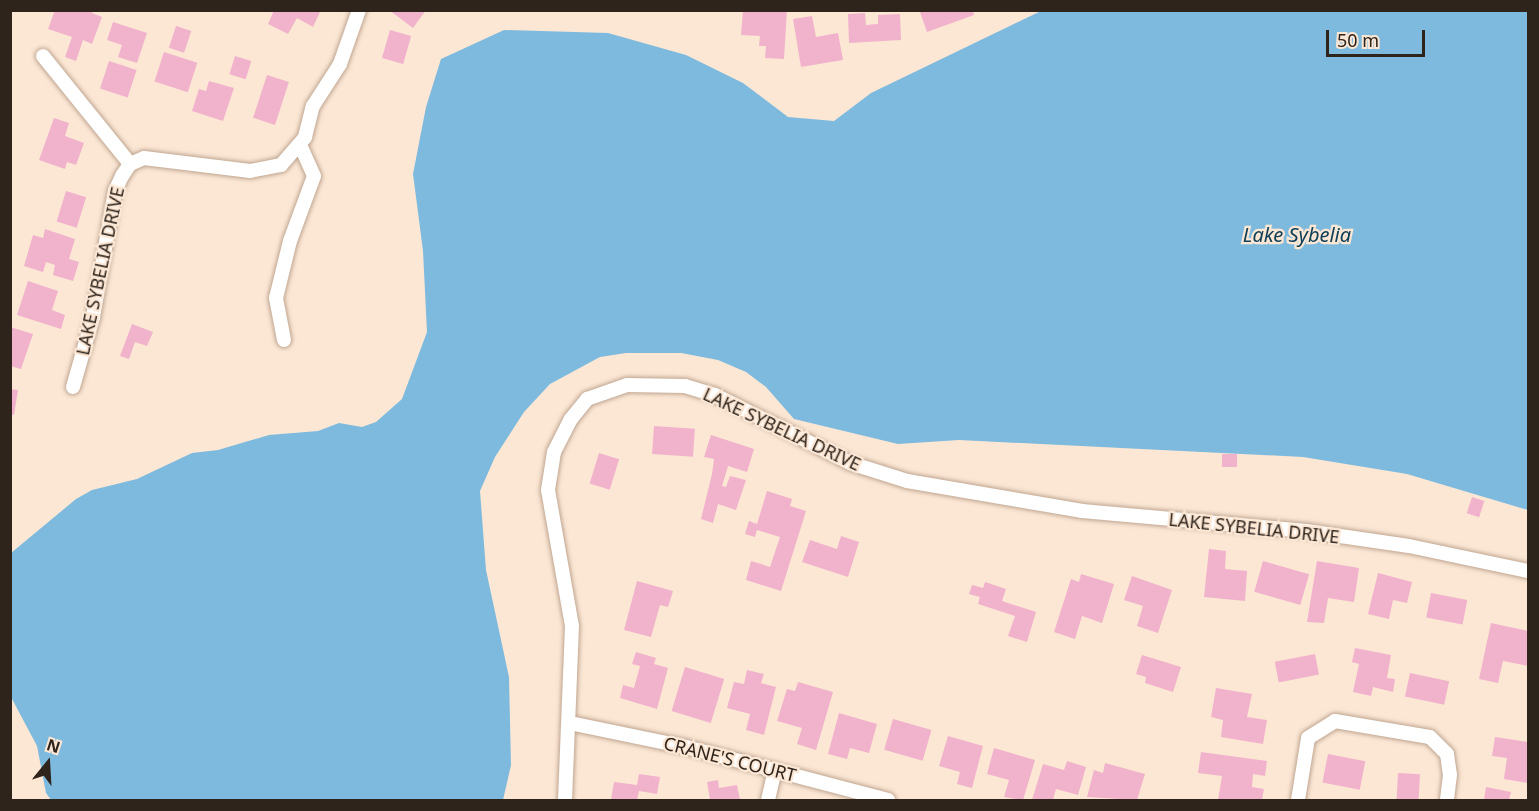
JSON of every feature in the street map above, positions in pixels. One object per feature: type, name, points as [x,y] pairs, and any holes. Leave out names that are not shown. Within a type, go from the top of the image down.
[{"type":"street","name":"LAKE SYBELIA DRIVE","points":[[73,387],[93,317],[115,191],[130,164],[144,158],[163,158],[267,171],[281,165],[300,144],[313,106],[349,46],[359,10]]},
{"type":"street","points":[[43,56],[130,164]]},
{"type":"street","points":[[284,340],[276,298],[290,242],[314,176],[314,168],[300,144]]},
{"type":"street","name":"LAKE SYBELIA DRIVE","points":[[565,801],[570,723],[572,626],[548,490],[554,452],[571,419],[587,399],[627,385],[685,386],[715,395],[850,463],[907,481],[1082,511],[1306,531],[1409,546],[1528,571]]},
{"type":"street","points":[[1298,801],[1308,738],[1335,721],[1419,732],[1430,737],[1447,754],[1450,776],[1447,801]]},
{"type":"street","name":"CRANE'S COURT","points":[[570,723],[686,747],[857,796],[888,801]]},
{"type":"street","points":[[768,801],[775,771]]},
{"type":"water","name":"Lake Sybelia","points":[[1041,11],[1528,11],[1528,510],[1407,474],[1303,457],[959,440],[898,444],[794,419],[766,387],[746,372],[718,360],[681,353],[626,353],[600,357],[550,384],[524,412],[495,457],[480,491],[486,570],[509,677],[511,765],[503,800],[51,800],[46,793],[37,746],[11,697],[11,553],[76,499],[92,490],[137,479],[192,453],[218,450],[269,435],[318,431],[339,423],[362,427],[376,422],[402,399],[427,332],[423,251],[413,174],[426,107],[441,59],[504,30],[608,33],[686,55],[743,83],[788,117],[834,121],[871,93]]},
{"type":"building","points":[[55,10],[93,10],[92,13],[102,17],[92,44],[83,40],[76,61],[65,57],[72,37],[48,29]]},
{"type":"building","points":[[274,10],[321,10],[313,27],[297,18],[288,34],[268,24]]},
{"type":"building","points":[[389,10],[426,10],[413,28]]},
{"type":"building","points":[[743,10],[787,10],[784,59],[765,58],[766,46],[759,46],[760,36],[741,35]]},
{"type":"building","points":[[925,10],[973,10],[974,15],[927,32],[920,12]]},
{"type":"building","points":[[865,13],[866,25],[878,24],[878,15],[900,14],[901,40],[849,43],[848,14]]},
{"type":"building","points":[[812,16],[816,37],[838,33],[843,60],[801,67],[793,19]]},
{"type":"building","points":[[113,22],[147,33],[137,63],[118,57],[122,45],[107,40]]},
{"type":"building","points":[[176,26],[191,31],[184,53],[169,48]]},
{"type":"building","points":[[390,30],[411,36],[403,64],[382,58]]},
{"type":"building","points":[[164,52],[197,63],[188,92],[154,81]]},
{"type":"building","points":[[235,56],[251,61],[246,79],[229,74]]},
{"type":"building","points":[[109,61],[137,70],[128,98],[100,89]]},
{"type":"building","points":[[267,75],[289,82],[275,125],[253,118]]},
{"type":"building","points":[[209,81],[234,88],[223,121],[192,111],[199,89],[206,91]]},
{"type":"building","points":[[54,118],[69,123],[65,136],[84,143],[76,165],[67,162],[65,169],[39,160]]},
{"type":"building","points":[[66,191],[86,197],[77,228],[57,222]]},
{"type":"building","points":[[45,229],[75,239],[69,259],[79,262],[73,281],[53,275],[55,265],[46,262],[43,272],[24,266],[33,235],[43,238]]},
{"type":"building","points":[[28,281],[58,291],[52,310],[65,315],[61,329],[17,315]]},
{"type":"building","points":[[132,324],[153,332],[147,346],[135,342],[129,359],[120,356]]},
{"type":"building","points":[[10,327],[33,334],[21,369],[10,366]]},
{"type":"building","points":[[10,389],[18,390],[14,415],[10,414]]},
{"type":"building","points":[[654,426],[695,429],[693,457],[652,454]]},
{"type":"building","points":[[711,435],[754,449],[747,472],[728,466],[722,486],[726,487],[730,476],[746,480],[736,510],[718,504],[713,523],[701,519],[714,459],[704,457]]},
{"type":"building","points":[[599,453],[619,459],[610,490],[590,484]]},
{"type":"building","points":[[1222,454],[1237,454],[1237,467],[1222,467]]},
{"type":"building","points":[[767,491],[792,499],[790,506],[806,511],[781,591],[746,580],[751,561],[770,567],[780,537],[757,530],[755,537],[745,534],[749,521],[757,524]]},
{"type":"building","points":[[1472,497],[1484,501],[1479,517],[1467,513]]},
{"type":"building","points":[[841,536],[859,542],[848,577],[802,562],[810,540],[837,549]]},
{"type":"building","points":[[1209,549],[1226,551],[1225,569],[1247,571],[1245,601],[1204,597]]},
{"type":"building","points":[[1263,561],[1309,574],[1300,605],[1254,592]]},
{"type":"building","points":[[1317,561],[1359,568],[1354,602],[1328,598],[1324,623],[1307,622]]},
{"type":"building","points":[[1378,573],[1412,582],[1407,603],[1393,600],[1389,619],[1368,614]]},
{"type":"building","points":[[1081,574],[1114,584],[1102,623],[1082,616],[1075,639],[1054,632],[1071,579],[1079,582]]},
{"type":"building","points":[[1132,576],[1172,590],[1158,633],[1137,626],[1143,606],[1124,600]]},
{"type":"building","points":[[637,581],[673,591],[668,607],[660,605],[651,637],[624,630]]},
{"type":"building","points":[[985,582],[1006,589],[1002,601],[1036,612],[1027,642],[1008,636],[1015,616],[978,604],[980,597],[969,594],[972,585],[983,588]]},
{"type":"building","points":[[1431,593],[1467,600],[1463,625],[1426,618]]},
{"type":"building","points":[[1491,623],[1528,631],[1528,666],[1503,661],[1498,683],[1479,679]]},
{"type":"building","points":[[1355,648],[1391,655],[1387,678],[1395,679],[1393,692],[1373,687],[1371,696],[1353,692],[1359,664],[1352,662]]},
{"type":"building","points":[[636,652],[656,658],[654,664],[668,668],[657,709],[620,698],[623,685],[634,688],[640,666],[632,664]]},
{"type":"building","points":[[1315,654],[1319,675],[1279,682],[1275,662]]},
{"type":"building","points":[[1142,655],[1181,667],[1173,692],[1145,683],[1146,677],[1136,674]]},
{"type":"building","points":[[685,667],[724,679],[711,723],[672,711]]},
{"type":"building","points":[[747,670],[764,674],[761,683],[776,687],[764,735],[746,730],[750,714],[727,708],[734,682],[744,684]]},
{"type":"building","points":[[1410,673],[1449,681],[1444,705],[1405,696]]},
{"type":"building","points":[[798,682],[833,692],[816,750],[797,744],[802,728],[777,721],[787,689],[795,691]]},
{"type":"building","points":[[1216,688],[1252,694],[1247,717],[1267,720],[1263,744],[1221,737],[1223,720],[1211,717]]},
{"type":"building","points":[[839,713],[877,724],[869,753],[850,748],[847,759],[828,754]]},
{"type":"building","points":[[893,719],[931,730],[923,761],[884,750]]},
{"type":"building","points":[[948,736],[983,746],[972,788],[957,784],[960,772],[939,766]]},
{"type":"building","points":[[1495,737],[1528,742],[1528,783],[1504,779],[1507,758],[1492,756]]},
{"type":"building","points":[[994,748],[1035,760],[1023,800],[1004,797],[1009,780],[987,774]]},
{"type":"building","points":[[1201,752],[1267,761],[1265,776],[1253,774],[1252,787],[1264,789],[1262,800],[1218,800],[1222,776],[1198,773]]},
{"type":"building","points":[[1328,754],[1365,761],[1360,790],[1322,782]]},
{"type":"building","points":[[1067,761],[1086,767],[1078,795],[1056,789],[1053,800],[1032,800],[1043,764],[1064,770]]},
{"type":"building","points":[[1105,763],[1145,774],[1137,800],[1087,797],[1094,770],[1103,773]]},
{"type":"building","points":[[1398,773],[1420,774],[1419,800],[1397,800]]},
{"type":"building","points":[[639,774],[660,777],[657,794],[639,791],[637,800],[611,800],[614,782],[637,785]]},
{"type":"building","points":[[718,780],[719,788],[737,785],[740,800],[710,800],[707,782]]},
{"type":"building","points":[[1486,787],[1511,792],[1509,800],[1484,800]]}]
